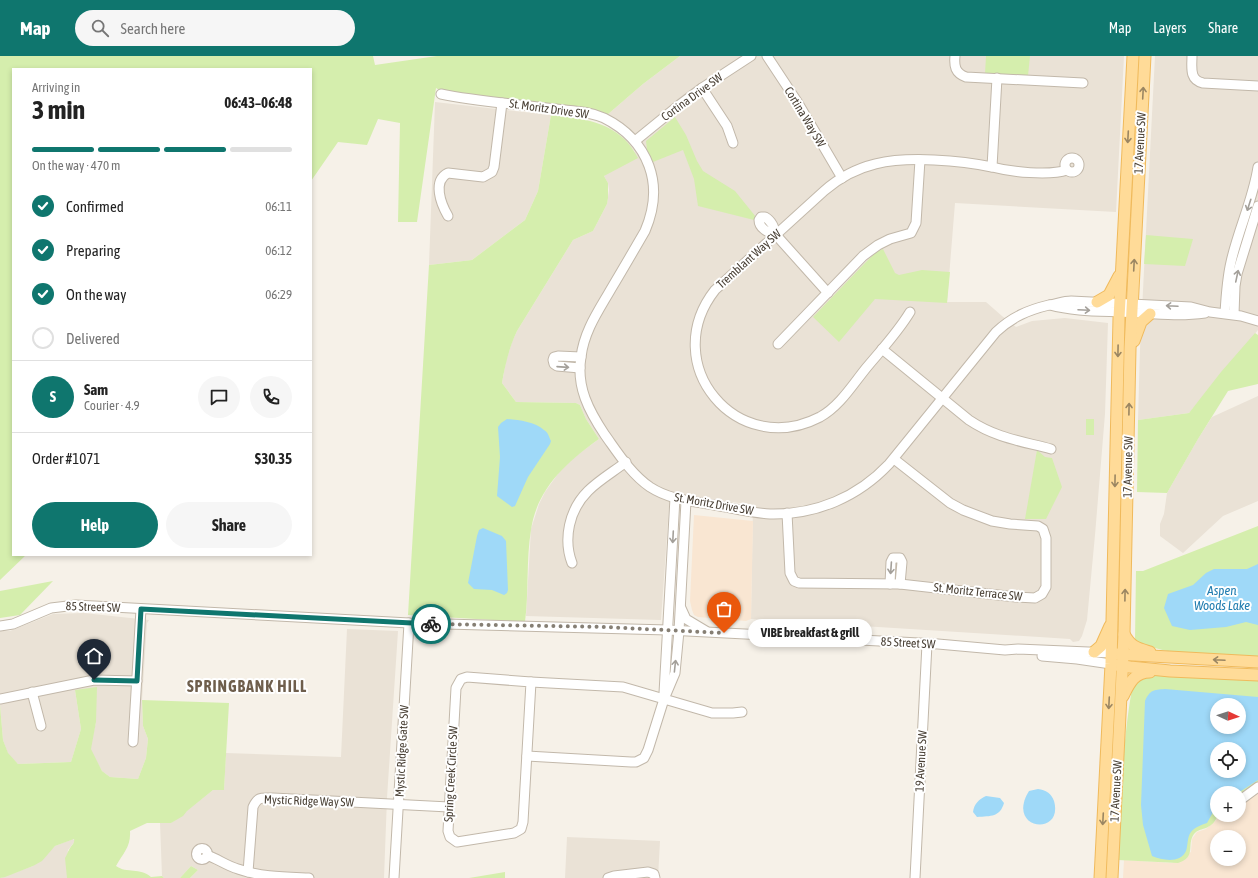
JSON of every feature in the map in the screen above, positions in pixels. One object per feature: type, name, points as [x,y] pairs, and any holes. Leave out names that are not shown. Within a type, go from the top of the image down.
[{"type":"main road","name":"17 Avenue SW","points":[[1100,873],[1112,659],[1119,307],[1133,56]]},
{"type":"main road","name":"17 Avenue SW","points":[[1112,873],[1123,666],[1130,349],[1145,56]]},
{"type":"main road","points":[[1097,302],[1110,295],[1121,272]]},
{"type":"main road","points":[[1130,349],[1135,340],[1141,322],[1150,314]]},
{"type":"main road","points":[[1094,652],[1101,646],[1113,620]]},
{"type":"main road","points":[[1124,634],[1133,646],[1156,656]]},
{"type":"main road","name":"85 Street SW","points":[[1112,659],[1123,655],[1258,662]]},
{"type":"main road","name":"85 Street SW","points":[[1112,659],[1123,666],[1170,671],[1258,674]]},
{"type":"main road","points":[[1121,700],[1133,678],[1139,674],[1146,672],[1170,671]]},
{"type":"main road","points":[[1105,780],[1117,781]]},
{"type":"main road","points":[[1100,873],[1112,873]]},
{"type":"street","name":"Cortina Drive SW","points":[[635,141],[702,88],[751,56]]},
{"type":"street","name":"Cortina Way SW","points":[[767,56],[798,103],[842,178]]},
{"type":"street","points":[[955,56],[956,71],[963,76],[1083,83]]},
{"type":"street","points":[[1192,56],[1193,77],[1198,81],[1203,83],[1258,86]]},
{"type":"street","points":[[992,167],[997,78]]},
{"type":"street","points":[[702,88],[727,126],[733,143]]},
{"type":"street","name":"St. Moritz Drive SW","points":[[441,94],[592,114],[603,118],[624,130],[635,141],[646,158],[652,175],[654,194],[651,216],[645,231],[591,324],[585,338],[580,368],[581,385],[593,417],[634,474],[659,493],[675,498],[769,514],[805,511],[842,499],[873,480],[894,459],[989,340],[1004,324],[1024,312],[1063,301],[1097,302],[1119,307]]},
{"type":"street","points":[[448,216],[441,198],[439,184],[441,178],[448,173],[483,177],[492,172],[494,167],[502,103]]},
{"type":"street","name":"Tremblant Way SW","points":[[910,312],[841,400],[820,417],[800,425],[776,428],[754,424],[732,414],[715,398],[706,385],[697,362],[695,340],[699,318],[704,306],[715,290],[830,186],[854,171],[882,162],[909,159],[957,161],[1010,171],[1057,173],[1067,170]]},
{"type":"street","points":[[778,344],[870,250],[890,239],[909,234],[913,231],[916,223],[920,160]]},
{"type":"street","points":[[1230,314],[1227,285],[1231,260],[1252,197],[1258,167]]},
{"type":"street","points":[[1230,314],[1237,274],[1258,206]]},
{"type":"street","points":[[776,235],[828,293]]},
{"type":"street","name":"St. Moritz Drive SW","points":[[1050,305],[1070,310],[1119,307],[1132,308]]},
{"type":"street","points":[[1132,308],[1191,307],[1258,321]]},
{"type":"street","points":[[1132,308],[1150,314],[1191,315],[1210,312]]},
{"type":"street","points":[[882,349],[969,420],[987,431],[1003,437],[1051,449]]},
{"type":"street","points":[[580,368],[557,366],[554,364],[553,360],[554,357],[558,356],[581,357]]},
{"type":"street","name":"St. Moritz Terrace SW","points":[[786,513],[790,573],[796,582],[801,584],[900,584],[1016,597],[1038,597],[1044,593],[1046,587],[1046,538],[1043,529],[1038,526],[1000,523],[962,510],[945,500],[894,459]]},
{"type":"street","points":[[572,563],[567,545],[567,538],[574,512],[588,491],[626,462]]},
{"type":"street","points":[[664,699],[675,498]]},
{"type":"street","points":[[527,756],[632,762],[644,758],[647,753],[664,699],[675,673],[679,631],[686,500]]},
{"type":"street","points":[[890,584],[891,562],[893,558],[900,558],[902,562],[900,584]]},
{"type":"street","name":"85 Street SW","points":[[0,626],[13,624],[51,608],[64,606],[86,606],[409,623],[709,632],[927,644],[1005,650],[1018,649],[1094,652],[1112,659]]},
{"type":"street","points":[[680,606],[686,619],[709,632]]},
{"type":"street","points":[[133,742],[141,609]]},
{"type":"street","name":"Mystic Ridge Gate SW","points":[[394,878],[409,623]]},
{"type":"street","name":"19 Avenue SW","points":[[915,878],[927,644]]},
{"type":"street","name":"85 Street SW","points":[[1005,650],[1018,654],[1077,659],[1112,659]]},
{"type":"street","name":"Spring Creek Circle SW","points":[[531,682],[523,822],[521,829],[518,831],[457,842],[448,834],[456,688],[458,682],[463,678],[467,677],[624,687],[712,713],[742,712]]},
{"type":"street","points":[[0,699],[94,680],[137,681]]},
{"type":"street","points":[[32,692],[41,726]]},
{"type":"street","points":[[1246,795],[1258,786]]},
{"type":"street","name":"Mystic Ridge Way SW","points":[[248,872],[252,807],[255,801],[259,799],[273,798],[399,805]]},
{"type":"street","points":[[399,805],[449,807]]},
{"type":"street","points":[[207,855],[219,859],[237,869],[258,875],[309,878]]},
{"type":"street","points":[[608,878],[648,872],[654,874],[655,878]]},
{"type":"shaded area","points":[[680,56],[1124,56],[1116,212],[955,203],[947,302],[986,302],[1016,327],[1032,321],[1065,318],[1108,323],[1105,414],[1095,535],[1087,620],[1079,641],[1073,642],[1070,639],[751,619],[753,505],[670,493],[661,620],[526,616],[531,529],[539,504],[545,492],[569,461],[599,439],[586,419],[580,405],[576,403],[516,402],[502,383],[506,361],[517,331],[573,240],[593,231],[607,204],[609,190],[608,183],[604,176],[635,152],[620,135],[608,127],[607,115],[643,84]]},
{"type":"shaded area","points":[[1155,56],[1258,56],[1258,330],[1189,413],[1138,420],[1140,349]]},
{"type":"shaded area","points":[[435,102],[551,115],[538,191],[525,220],[472,260],[429,265]]},
{"type":"shaded area","points":[[1258,396],[1258,501],[1223,516],[1183,553],[1160,536],[1160,524],[1164,514],[1167,493],[1212,417]]},
{"type":"shaded area","points":[[694,515],[753,521],[751,619],[746,621],[698,617],[694,615],[690,601]]},
{"type":"shaded area","points":[[84,613],[149,620],[147,623],[142,700],[143,726],[148,739],[146,758],[138,779],[110,777],[102,771],[90,749],[96,722],[75,690],[81,729],[71,762],[18,764],[8,754],[3,740],[0,705],[0,631],[10,631],[53,614]]},
{"type":"shaded area","points":[[347,629],[398,631],[387,798],[384,878],[190,878],[198,870],[191,866],[180,878],[164,878],[162,876],[160,823],[171,823],[213,790],[224,790],[226,753],[341,757]]},
{"type":"shaded area","points":[[1258,784],[1258,878],[1123,878],[1124,860],[1172,863],[1191,852],[1192,839],[1197,832],[1206,829],[1214,822],[1246,822],[1246,793]]},
{"type":"shaded area","points":[[567,837],[660,841],[658,878],[565,878]]},
{"type":"shaded area","points":[[73,839],[75,841],[68,850],[67,856],[67,878],[0,878],[33,866],[55,846]]},
{"type":"green space","points":[[0,56],[373,56],[375,65],[437,56],[680,56],[643,84],[607,115],[561,105],[441,91],[436,88],[417,222],[398,222],[400,123],[378,119],[367,145],[338,142],[312,180],[312,68],[12,68],[12,556],[25,556],[0,580]]},
{"type":"green space","points":[[986,56],[1030,56],[1028,76],[985,74]]},
{"type":"green space","points":[[551,115],[577,118],[601,124],[622,137],[631,146],[638,158],[604,176],[608,183],[607,204],[593,231],[573,240],[517,331],[504,370],[502,383],[516,402],[576,403],[580,405],[586,419],[599,439],[576,457],[555,477],[540,501],[534,515],[529,541],[525,622],[408,615],[429,265],[472,260],[525,220],[538,191]]},
{"type":"green space","points":[[675,117],[686,135],[703,171],[735,191],[756,217],[754,220],[698,206],[694,179],[683,150],[653,162],[647,150],[646,141]]},
{"type":"green space","points":[[1146,235],[1193,239],[1185,266],[1144,264]]},
{"type":"green space","points":[[883,249],[895,273],[899,275],[922,270],[950,272],[947,303],[875,299],[839,342],[813,317],[876,252]]},
{"type":"green space","points":[[1255,333],[1258,335],[1258,384],[1228,391],[1167,493],[1137,492],[1138,420],[1189,413],[1221,372]]},
{"type":"green space","points":[[1086,419],[1094,419],[1094,435],[1086,435]]},
{"type":"green space","points":[[1037,450],[1045,457],[1052,458],[1062,487],[1046,519],[1025,519]]},
{"type":"green space","points":[[1258,526],[1258,658],[1179,653],[1149,646],[1135,640],[1136,571],[1143,571]]},
{"type":"green space","points":[[53,581],[20,615],[0,618],[0,591]]},
{"type":"green space","points":[[1149,674],[1258,678],[1258,784],[1246,793],[1246,786],[1210,786],[1210,822],[1214,822],[1194,834],[1189,854],[1184,860],[1178,863],[1118,860],[1124,749],[1133,683]]},
{"type":"green space","points":[[97,687],[96,722],[91,749],[102,771],[110,777],[138,779],[146,758],[148,739],[143,726],[142,700],[229,703],[224,790],[213,790],[183,816],[171,823],[147,823],[130,831],[128,846],[116,866],[125,870],[142,872],[151,877],[162,876],[164,878],[67,878],[65,858],[74,839],[55,846],[42,861],[33,866],[0,878],[0,705],[3,740],[8,753],[18,764],[71,762],[81,729],[75,690]]},
{"type":"green space","points":[[191,866],[198,870],[190,878],[180,878]]},
{"type":"green space","points":[[505,872],[505,878],[469,878]]},
{"type":"water","points":[[507,419],[532,423],[540,427],[546,432],[551,441],[528,477],[515,506],[512,507],[497,496],[500,457],[498,427]]},
{"type":"water","points":[[483,528],[502,536],[506,541],[508,590],[504,595],[492,590],[474,589],[468,583],[477,536],[479,530]]},
{"type":"water","name":"Aspen Woods Lake","points":[[1258,564],[1258,625],[1246,622],[1226,627],[1190,630],[1172,626],[1164,608],[1168,594],[1193,585],[1206,573],[1214,569],[1247,569]]},
{"type":"water","points":[[1165,689],[1258,697],[1258,780],[1246,788],[1246,786],[1210,786],[1210,818],[1207,823],[1196,827],[1191,832],[1186,851],[1183,855],[1180,858],[1170,860],[1152,856],[1143,825],[1141,805],[1145,701],[1150,693],[1155,690]]},
{"type":"water","points":[[1038,789],[1048,792],[1054,801],[1055,813],[1051,820],[1044,824],[1036,824],[1029,821],[1024,814],[1024,804],[1029,791]]},
{"type":"water","points":[[986,796],[1000,798],[1004,803],[1002,808],[994,815],[977,817],[973,812],[974,807],[979,800]]},
{"type":"way so far","points":[[431,624],[604,627],[724,633]]},
{"type":"place","name":"VIBE breakfast & grill","points":[[724,633]]},
{"type":"district","name":"SPRINGBANK HILL","points":[[247,686]]},
{"type":"route","points":[[94,680],[137,681],[141,609],[431,624]]}]
